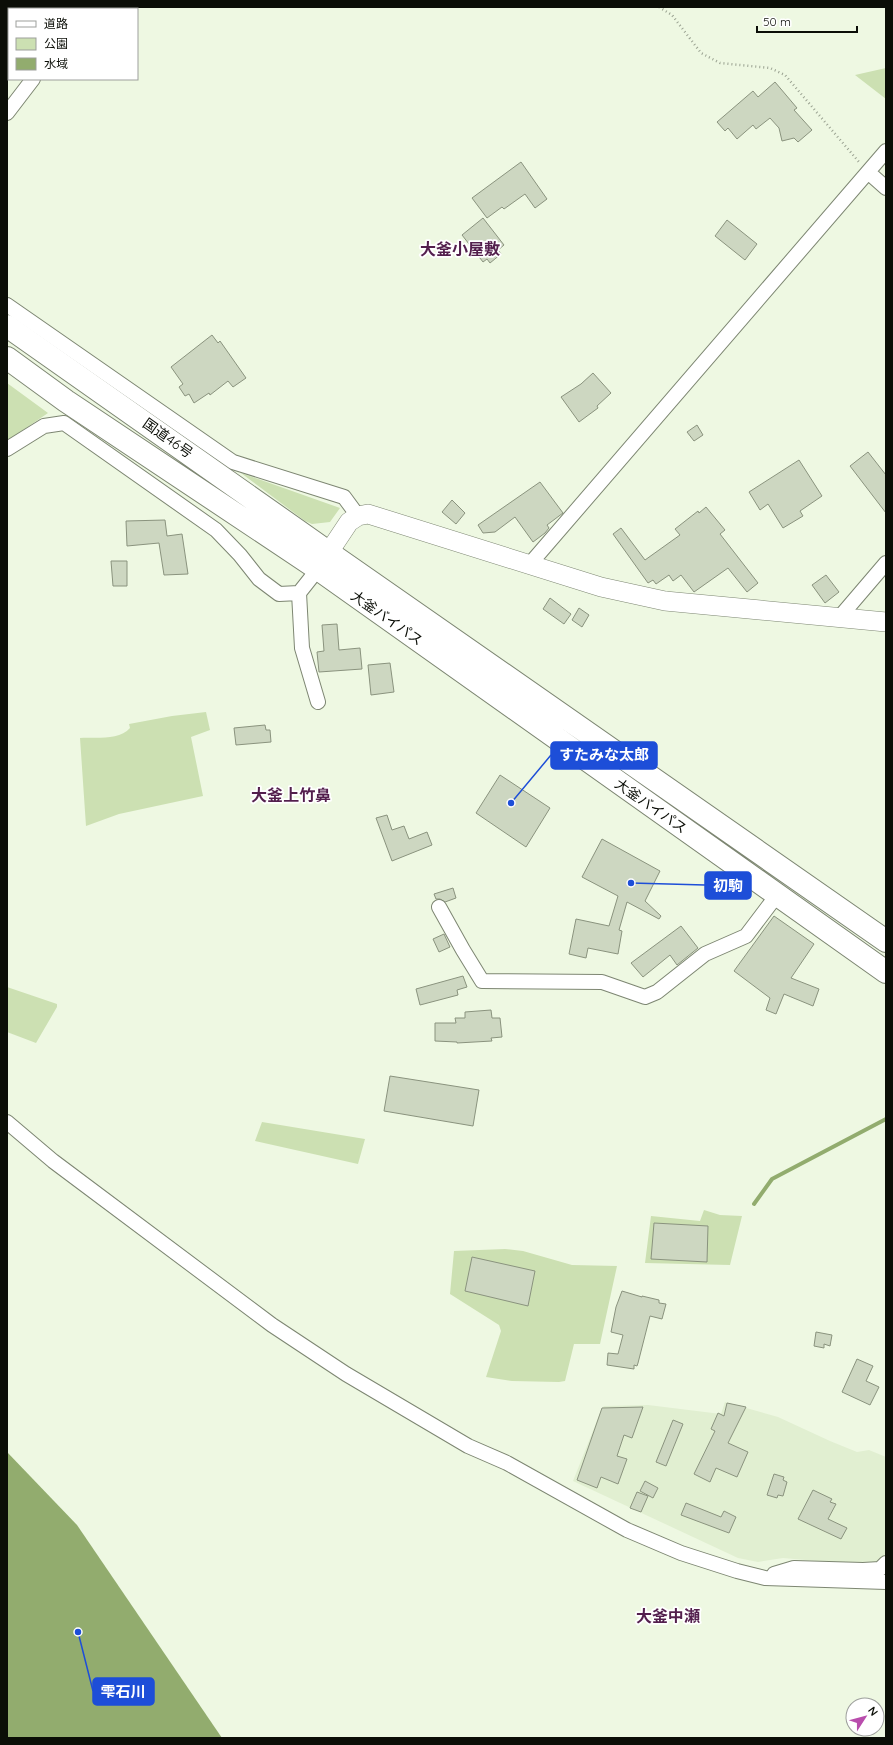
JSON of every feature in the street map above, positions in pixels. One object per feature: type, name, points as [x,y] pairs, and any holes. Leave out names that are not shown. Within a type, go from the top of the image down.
[{"type":"highway","name":"国道46号","points":[[7,326],[323,560]]},
{"type":"highway","name":"国道46号","points":[[7,358],[66,401],[323,560]]},
{"type":"highway","name":"大釜バイパス","points":[[323,560],[777,895],[886,972]]},
{"type":"highway","name":"大釜バイパス","points":[[323,560],[886,941]]},
{"type":"street","points":[[7,113],[32,80]]},
{"type":"street","points":[[530,564],[886,151]]},
{"type":"street","points":[[868,172],[886,188]]},
{"type":"street","points":[[7,305],[233,462],[344,497],[358,516]]},
{"type":"street","points":[[7,449],[44,426],[64,424],[216,530],[240,555],[259,579],[279,594],[299,593]]},
{"type":"street","points":[[318,702],[302,648],[299,593],[349,522],[358,516],[368,514],[601,587],[664,601],[886,622]]},
{"type":"street","points":[[839,618],[886,563]]},
{"type":"street","points":[[439,907],[482,981],[602,982],[646,996],[657,992],[705,954],[746,936],[777,895]]},
{"type":"street","points":[[7,1122],[53,1161],[272,1325],[346,1374],[468,1446],[507,1463],[627,1530],[681,1553],[764,1578],[886,1582]]},
{"type":"street","points":[[764,1578],[794,1568],[863,1570],[880,1569],[886,1563]]},
{"type":"path","points":[[659,7],[672,15],[701,53],[720,63],[770,68],[785,75],[868,172]]},
{"type":"shaded area","points":[[725,1402],[778,1417],[857,1452],[869,1450],[886,1457],[886,1552],[884,1556],[875,1563],[861,1565],[783,1558],[758,1562],[738,1558],[573,1481],[604,1406],[648,1405],[721,1414]]},
{"type":"green space","points":[[886,68],[886,99],[855,75]]},
{"type":"green space","points":[[7,383],[48,413],[7,441]]},
{"type":"green space","points":[[241,473],[340,508],[330,522],[312,524],[305,521]]},
{"type":"green space","points":[[206,712],[210,730],[191,737],[203,796],[119,814],[86,826],[80,738],[113,737],[120,735],[130,728],[129,724],[172,716]]},
{"type":"green space","points":[[7,987],[57,1004],[57,1007],[36,1043],[7,1032]]},
{"type":"green space","points":[[262,1122],[365,1139],[358,1164],[255,1141]]},
{"type":"green space","points":[[704,1210],[720,1215],[742,1216],[730,1265],[645,1263],[651,1216],[700,1221]]},
{"type":"green space","points":[[505,1249],[523,1251],[572,1265],[617,1266],[600,1344],[574,1344],[565,1381],[512,1381],[486,1377],[501,1331],[499,1325],[450,1294],[454,1251]]},
{"type":"water","points":[[7,1452],[77,1525],[222,1738],[7,1738]]},
{"type":"building","points":[[775,82],[797,108],[794,110],[812,130],[798,142],[794,138],[782,141],[779,128],[770,118],[756,129],[753,125],[737,139],[728,128],[725,131],[717,122],[753,91],[758,97]]},
{"type":"building","points":[[521,162],[547,199],[535,208],[525,194],[504,209],[502,207],[487,218],[472,198]]},
{"type":"building","points":[[483,218],[504,245],[498,250],[501,254],[490,263],[487,259],[483,262],[462,235]]},
{"type":"building","points":[[727,220],[757,244],[745,260],[715,236]]},
{"type":"building","points":[[212,335],[218,343],[220,341],[246,378],[233,387],[228,381],[210,395],[209,393],[194,403],[189,394],[185,396],[179,387],[183,384],[171,367]]},
{"type":"building","points":[[593,373],[611,393],[597,406],[598,408],[579,422],[561,397],[581,384]]},
{"type":"building","points":[[697,425],[703,435],[694,441],[687,432]]},
{"type":"building","points":[[868,452],[886,475],[886,513],[850,466]]},
{"type":"building","points":[[799,460],[822,496],[800,511],[803,516],[783,528],[768,504],[760,510],[749,492]]},
{"type":"building","points":[[540,482],[563,513],[547,525],[549,528],[545,533],[533,542],[515,517],[495,532],[483,533],[478,525]]},
{"type":"building","points":[[452,500],[465,513],[456,524],[442,512]]},
{"type":"building","points":[[706,507],[725,530],[720,534],[758,583],[747,592],[728,568],[694,592],[681,575],[673,581],[669,575],[656,584],[653,580],[648,583],[613,534],[621,528],[645,560],[680,535],[675,529],[698,511],[699,513]]},
{"type":"building","points":[[165,520],[167,536],[182,534],[188,574],[164,575],[159,543],[127,546],[126,521]]},
{"type":"building","points":[[111,561],[127,561],[127,586],[113,586]]},
{"type":"building","points":[[826,575],[839,592],[825,603],[812,585]]},
{"type":"building","points":[[550,598],[571,614],[564,624],[543,609]]},
{"type":"building","points":[[579,608],[589,615],[582,627],[572,620]]},
{"type":"building","points":[[337,624],[339,650],[360,648],[362,669],[319,672],[317,652],[324,651],[322,625]]},
{"type":"building","points":[[390,663],[394,692],[371,695],[368,665]]},
{"type":"building","points":[[265,725],[266,730],[270,730],[271,742],[236,745],[234,728]]},
{"type":"building","points":[[500,775],[550,808],[526,847],[476,813]]},
{"type":"building","points":[[387,815],[392,830],[404,826],[409,839],[427,832],[432,845],[392,861],[376,818]]},
{"type":"building","points":[[602,839],[660,871],[645,901],[661,916],[659,919],[627,902],[619,930],[622,931],[618,954],[588,948],[586,958],[569,954],[576,919],[609,926],[618,896],[582,877]]},
{"type":"building","points":[[453,888],[456,898],[445,902],[440,899],[436,899],[434,894]]},
{"type":"building","points":[[774,916],[814,944],[791,978],[819,989],[813,1006],[784,994],[776,1014],[766,1010],[770,998],[734,971]]},
{"type":"building","points":[[681,926],[698,948],[677,965],[670,955],[643,977],[631,963]]},
{"type":"building","points":[[444,934],[450,947],[439,952],[433,939]]},
{"type":"building","points":[[463,976],[467,987],[457,990],[458,995],[420,1005],[416,989]]},
{"type":"building","points":[[491,1010],[492,1018],[500,1018],[502,1037],[491,1038],[492,1041],[457,1043],[435,1041],[435,1023],[456,1023],[455,1018],[465,1018],[465,1012]]},
{"type":"building","points":[[390,1076],[479,1090],[473,1126],[384,1111]]},
{"type":"building","points":[[654,1223],[708,1226],[707,1262],[651,1259]]},
{"type":"building","points":[[472,1257],[535,1271],[528,1306],[465,1291]]},
{"type":"building","points":[[622,1291],[659,1300],[659,1303],[666,1304],[662,1319],[650,1316],[638,1363],[637,1366],[634,1365],[634,1369],[607,1365],[608,1353],[618,1354],[623,1335],[611,1332],[616,1307]]},
{"type":"building","points":[[816,1332],[832,1335],[830,1346],[824,1344],[824,1348],[814,1346]]},
{"type":"building","points":[[857,1359],[873,1366],[866,1381],[879,1387],[870,1405],[842,1392]]},
{"type":"building","points":[[727,1403],[746,1407],[728,1443],[748,1452],[737,1477],[716,1468],[710,1482],[694,1474],[715,1431],[711,1429],[718,1413],[724,1416]]},
{"type":"building","points":[[643,1407],[632,1438],[624,1435],[617,1456],[627,1459],[618,1484],[601,1477],[597,1488],[577,1480],[602,1408]]},
{"type":"building","points":[[673,1420],[683,1424],[666,1466],[656,1462]]},
{"type":"building","points":[[774,1474],[784,1477],[783,1480],[787,1482],[783,1496],[778,1495],[777,1498],[767,1495]]},
{"type":"building","points":[[645,1481],[658,1488],[653,1498],[640,1491]]},
{"type":"building","points":[[813,1490],[832,1499],[830,1502],[836,1504],[828,1519],[847,1528],[841,1539],[798,1519]]},
{"type":"building","points":[[637,1492],[648,1496],[641,1512],[630,1508]]},
{"type":"building","points":[[686,1503],[721,1517],[724,1511],[736,1517],[729,1533],[681,1515]]},
{"type":"waterway","points":[[754,1204],[772,1179],[886,1119]]},
{"type":"place","name":"すたみな太郎","points":[[511,803]]},
{"type":"place","name":"初駒","points":[[631,883]]},
{"type":"place","name":"雫石川","points":[[78,1632]]},
{"type":"district","name":"大釜小屋敷","points":[[460,249]]},
{"type":"district","name":"大釜上竹鼻","points":[[291,795]]},
{"type":"district","name":"大釜中瀬","points":[[668,1616]]}]
